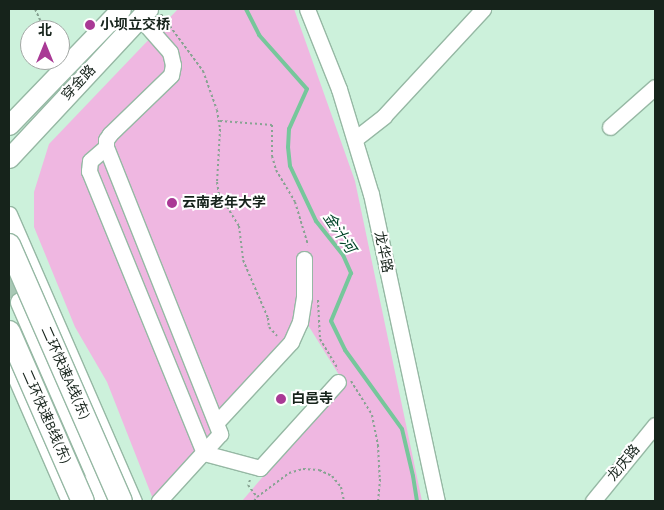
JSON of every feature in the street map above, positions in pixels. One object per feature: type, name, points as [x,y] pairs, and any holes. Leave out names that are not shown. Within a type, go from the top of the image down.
[{"type":"highway","name":"二环快速A线(东)","points":[[9,245],[121,501]]},
{"type":"highway","name":"二环快速B线(东)","points":[[9,332],[83,501]]},
{"type":"main road","name":"穿金路","points":[[9,125],[121,9]]},
{"type":"main road","name":"穿金路","points":[[9,158],[144,14]]},
{"type":"main road","points":[[97,501],[16,304],[107,501]]},
{"type":"street","name":"龙华路","points":[[307,9],[339,88],[371,194],[437,501]]},
{"type":"street","points":[[355,139],[384,116],[483,9]]},
{"type":"street","points":[[144,14],[170,52],[173,65],[171,75],[110,134],[106,140],[106,147],[217,422],[220,434],[159,501]]},
{"type":"street","points":[[610,127],[655,87]]},
{"type":"street","points":[[106,147],[90,161],[89,171],[204,453]]},
{"type":"street","points":[[9,214],[134,501]]},
{"type":"street","points":[[9,250],[24,255],[31,266]]},
{"type":"street","points":[[217,422],[286,347],[300,322],[307,256]]},
{"type":"street","points":[[9,363],[69,501]]},
{"type":"street","points":[[204,453],[260,468],[338,382]]},
{"type":"street","points":[[85,388],[98,429],[107,501]]},
{"type":"street","points":[[30,411],[50,445],[97,501]]},
{"type":"street","name":"龙庆路","points":[[594,501],[655,426]]},
{"type":"path","points":[[157,9],[203,71],[219,121],[217,182],[219,194],[239,226],[242,260],[268,318],[269,327],[286,347]]},
{"type":"path","points":[[219,121],[272,125],[272,156],[276,170],[295,202],[304,229],[307,256]]},
{"type":"path","points":[[253,466],[248,485],[257,497]]},
{"type":"path","points":[[254,501],[295,470],[319,470],[337,481],[344,501]]},
{"type":"shaded area","points":[[178,9],[294,9],[355,181],[422,501],[242,501],[344,383],[308,325],[153,499],[107,382],[75,327],[34,227],[34,192],[49,144]]},
{"type":"waterway","name":"金汁河","points":[[246,9],[259,35],[307,89],[289,129],[288,147],[290,166],[316,221],[343,255],[351,273],[331,321],[345,350],[402,429],[417,501]]},
{"type":"tunnel","points":[[9,277],[20,302]]},
{"type":"place","name":"小坝立交桥","points":[[90,25]]},
{"type":"place","name":"云南老年大学","points":[[172,203]]},
{"type":"place","name":"白邑寺","points":[[281,399]]}]
